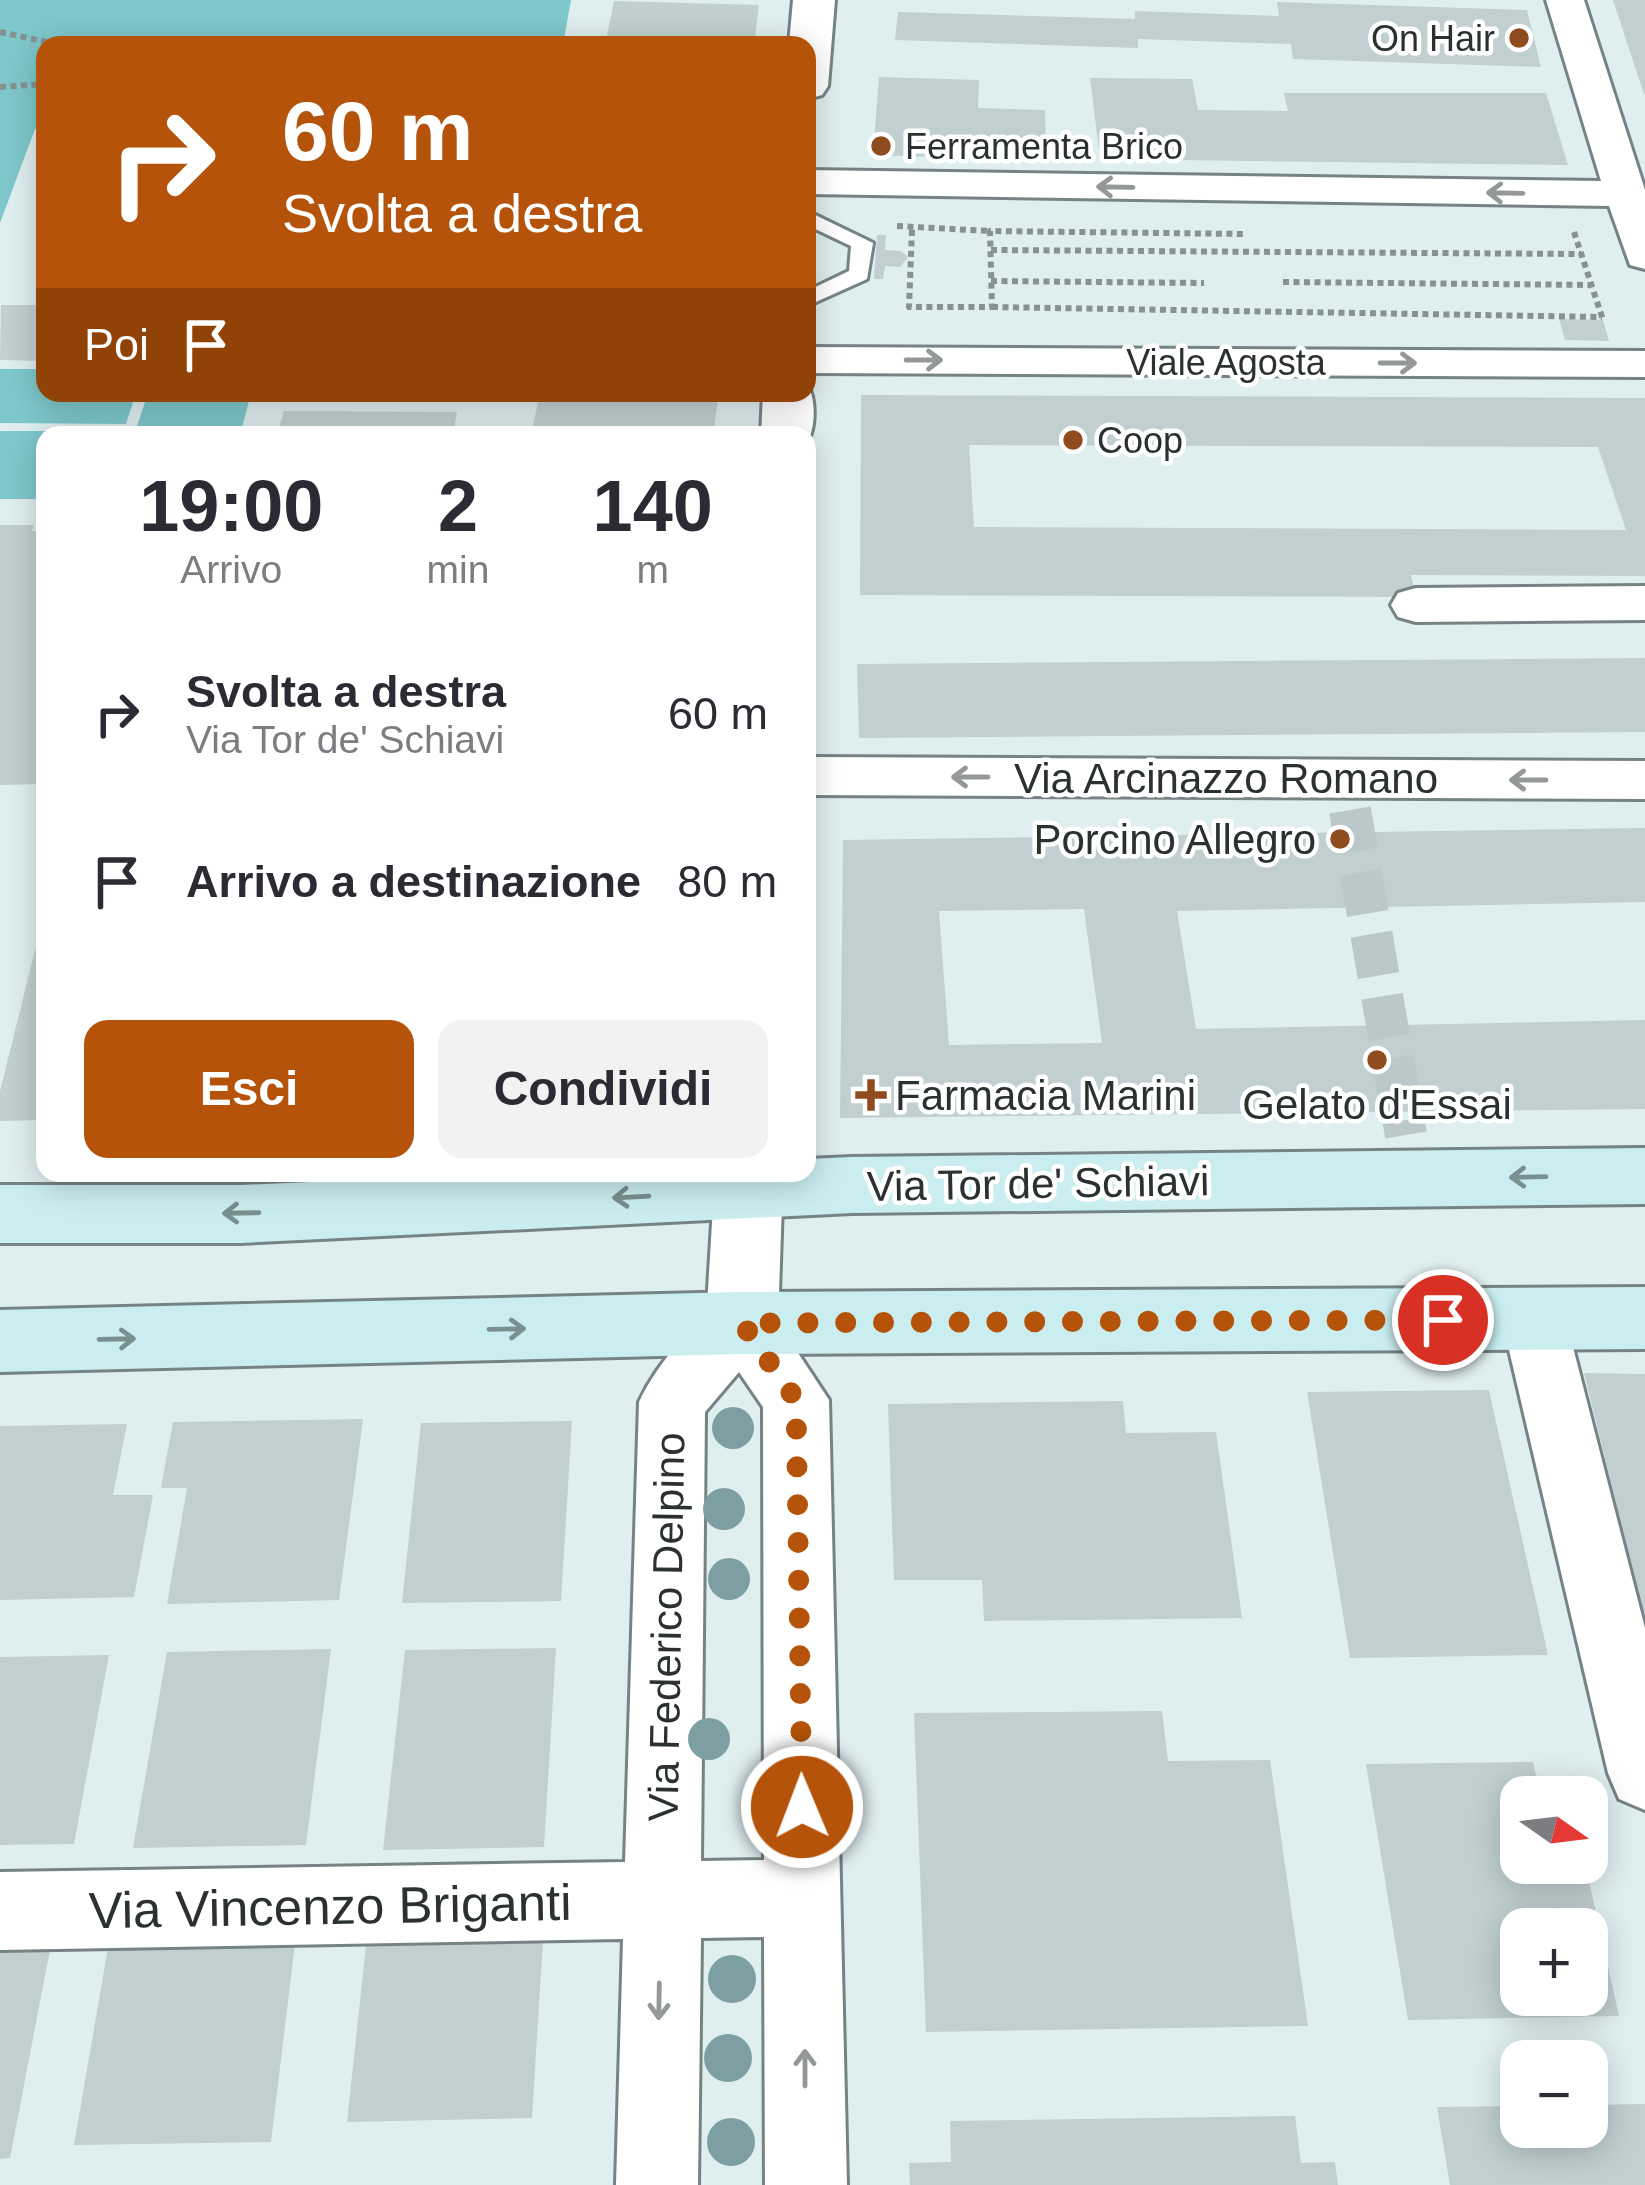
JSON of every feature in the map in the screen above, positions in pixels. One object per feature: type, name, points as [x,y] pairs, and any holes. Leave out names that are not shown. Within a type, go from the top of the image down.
[{"type":"main road","name":"Via Tor de' Schiavi","points":[[0,1214],[242,1214],[748,1182],[852,1185],[1645,1176]]},
{"type":"main road","points":[[0,1341],[742,1323],[1645,1318]]},
{"type":"street","points":[[811,36],[814,0]]},
{"type":"street","points":[[1564,0],[1627,176],[1645,256]]},
{"type":"street","points":[[816,182],[1627,176]]},
{"type":"street","name":"Viale Agosta","points":[[816,360],[1645,364]]},
{"type":"street","points":[[1416,605],[1645,603]]},
{"type":"street","name":"Via Arcinazzo Romano","points":[[816,776],[1645,780]]},
{"type":"street","points":[[748,1182],[742,1323],[796,1400],[806,2185]]},
{"type":"street","points":[[1534,1319],[1645,1773]]},
{"type":"street","name":"Via Federico Delpino","points":[[657,2185],[672,1402],[742,1323]]},
{"type":"street","points":[[660,1901],[804,1898]]},
{"type":"street","name":"Via Vincenzo Briganti","points":[[0,1911],[660,1901]]},
{"type":"lane","points":[[816,221],[862,243],[860,274],[816,295]]},
{"type":"path","points":[[0,32],[36,40]]},
{"type":"path","points":[[0,87],[36,85]]},
{"type":"path","points":[[1570,220],[1609,336]]},
{"type":"path","points":[[912,230],[909,307],[1602,316]]},
{"type":"path","points":[[994,326],[990,231],[1248,234]]},
{"type":"path","points":[[991,250],[1581,254]]},
{"type":"path","points":[[992,281],[1204,283]]},
{"type":"path","points":[[1283,282],[1592,285]]},
{"type":"shaded area","points":[[0,0],[571,0],[565,36],[36,36],[36,129],[0,223]]},
{"type":"shaded area","points":[[0,369],[36,369],[36,402],[133,402],[126,424],[0,423]]},
{"type":"shaded area","points":[[145,402],[249,402],[242,426],[137,426]]},
{"type":"shaded area","points":[[0,431],[36,431],[36,499],[0,499]]},
{"type":"building","points":[[1613,0],[1645,0],[1645,94],[1644,94]]},
{"type":"building","points":[[614,1],[759,5],[755,36],[607,36]]},
{"type":"building","points":[[1277,2],[1527,10],[1541,67],[1293,59],[1291,44],[1138,39],[1138,48],[895,40],[898,12],[1135,19],[1135,11],[1279,16]]},
{"type":"building","points":[[879,77],[979,80],[978,108],[1045,110],[1046,160],[873,155]]},
{"type":"building","points":[[1090,78],[1192,79],[1198,110],[1288,111],[1284,93],[1546,93],[1568,165],[1100,159]]},
{"type":"building","points":[[877,235],[886,235],[885,250],[901,251],[908,257],[900,267],[885,266],[883,279],[874,279]]},
{"type":"building","points":[[1,305],[36,305],[36,361],[0,360]]},
{"type":"building","points":[[1559,319],[1603,320],[1609,341],[1565,340]]},
{"type":"building","points":[[861,395],[1645,398],[1645,576],[1411,575],[1416,597],[860,595]],"holes":[[[969,445],[1598,447],[1626,530],[974,527]]]},
{"type":"building","points":[[538,402],[718,402],[714,426],[533,426]]},
{"type":"building","points":[[284,411],[457,412],[455,426],[280,426]]},
{"type":"building","points":[[0,525],[34,525],[36,784],[0,785]]},
{"type":"building","points":[[1645,658],[1645,732],[859,738],[857,664]]},
{"type":"building","points":[[1645,828],[1645,902],[1177,911],[1196,1029],[1645,1020],[1645,1109],[840,1118],[843,840]],"holes":[[[1084,909],[1102,1043],[949,1045],[939,911]]]},
{"type":"building","points":[[36,946],[36,1120],[0,1121],[0,1091]]},
{"type":"building","points":[[1584,1373],[1645,1374],[1643,1613]]},
{"type":"building","points":[[1489,1390],[1548,1655],[1350,1658],[1307,1392]]},
{"type":"building","points":[[1123,1401],[1126,1433],[1216,1432],[1242,1618],[984,1621],[982,1580],[894,1580],[888,1404]]},
{"type":"building","points":[[363,1419],[339,1600],[167,1604],[187,1488],[161,1488],[173,1422]]},
{"type":"building","points":[[572,1421],[561,1601],[402,1603],[421,1423]]},
{"type":"building","points":[[127,1424],[113,1495],[153,1495],[134,1597],[0,1600],[0,1426]]},
{"type":"building","points":[[556,1648],[544,1847],[383,1850],[405,1650]]},
{"type":"building","points":[[331,1649],[306,1845],[133,1848],[167,1652]]},
{"type":"building","points":[[109,1655],[74,1844],[0,1845],[0,1657]]},
{"type":"building","points":[[1162,1711],[1168,1761],[1270,1760],[1308,2026],[926,2032],[914,1713]]},
{"type":"building","points":[[1533,1762],[1536,1776],[1500,1776],[1500,1884],[1590,1884],[1595,1908],[1500,1908],[1500,2016],[1608,2016],[1608,1966],[1619,2016],[1408,2020],[1366,1764]]},
{"type":"building","points":[[56,1919],[10,2158],[0,2159],[0,1920]]},
{"type":"building","points":[[297,1927],[271,2142],[74,2145],[111,1930]]},
{"type":"building","points":[[368,1927],[495,1941],[543,1941],[532,2118],[347,2122]]},
{"type":"building","points":[[1645,2104],[1645,2185],[1450,2185],[1437,2107],[1500,2106],[1500,2148],[1608,2148],[1608,2105]]},
{"type":"building","points":[[1295,2116],[1301,2163],[1335,2162],[1338,2185],[910,2185],[909,2163],[951,2162],[950,2121]]},
{"type":"tunnel","points":[[1350,810],[1406,1135]]},
{"type":"place","name":"On Hair","points":[[1519,38]]},
{"type":"place","name":"Ferramenta Brico","points":[[881,146]]},
{"type":"place","name":"Coop","points":[[1073,440]]},
{"type":"place","name":"Porcino Allegro","points":[[1340,839]]},
{"type":"place","name":"Gelato d'Essai","points":[[1377,1060]]},
{"type":"place","name":"Farmacia Marini","points":[[871,1095]]},
{"type":"route","points":[[802,1807],[796,1400],[742,1323],[1443,1320]]}]
